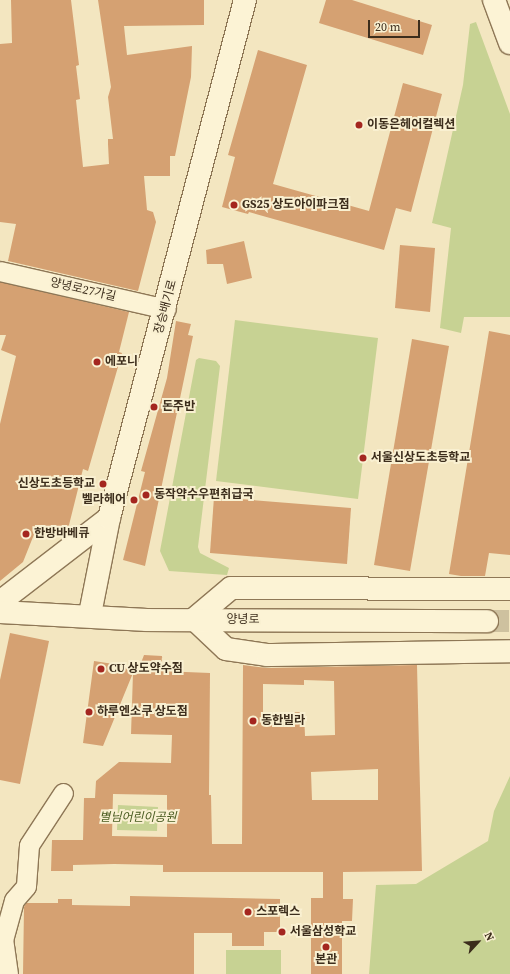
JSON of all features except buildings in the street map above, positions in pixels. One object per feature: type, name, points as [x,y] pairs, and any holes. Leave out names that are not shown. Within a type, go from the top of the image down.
[{"type":"main road","name":"장승배기로","points":[[90,614],[108,518],[166,309],[245,0]]},
{"type":"main road","points":[[494,0],[510,43]]},
{"type":"main road","points":[[0,602],[108,518]]},
{"type":"main road","points":[[510,589],[230,588],[194,619],[226,649],[267,655],[510,651]]},
{"type":"main road","name":"양녕로","points":[[0,612],[90,614],[194,619],[487,621]]},
{"type":"street","name":"양녕로27가길","points":[[0,271],[166,309]]},
{"type":"street","points":[[8,974],[3,940],[14,900],[26,886],[29,845],[63,793]]},
{"type":"green space","points":[[476,22],[510,114],[510,317],[464,317],[461,333],[440,328],[451,228],[432,223],[463,85],[470,24]]},
{"type":"green space","points":[[235,320],[378,338],[358,499],[216,481]]},
{"type":"green space","points":[[199,358],[216,361],[220,366],[198,547],[200,553],[229,568],[227,575],[169,571],[160,551],[196,360]]},
{"type":"green space","points":[[510,776],[510,974],[369,974],[376,885],[416,884],[488,841],[494,811]]},
{"type":"green space","name":"별님어린이공원","points":[[118,805],[158,807],[157,831],[117,830]]},
{"type":"green space","points":[[226,950],[281,950],[281,974],[226,974]]},
{"type":"tunnel","points":[[487,621],[510,621]]},
{"type":"place","name":"이동은헤어컬렉션","points":[[359,125]]},
{"type":"place","name":"GS25 상도아이파크점","points":[[234,205]]},
{"type":"place","name":"에포니","points":[[97,362]]},
{"type":"place","name":"돈주반","points":[[154,407]]},
{"type":"place","name":"서울신상도초등학교","points":[[363,458]]},
{"type":"place","name":"신상도초등학교","points":[[103,484]]},
{"type":"place","name":"동작약수우편취급국","points":[[146,495]]},
{"type":"place","name":"벨라헤어","points":[[134,500]]},
{"type":"place","name":"한방바베큐","points":[[26,534]]},
{"type":"place","name":"CU 상도약수점","points":[[101,669]]},
{"type":"place","name":"하루엔소쿠 상도점","points":[[89,712]]},
{"type":"place","name":"동한빌라","points":[[253,721]]},
{"type":"place","name":"스포렉스","points":[[248,912]]},
{"type":"place","name":"서울삼성학교","points":[[282,932]]},
{"type":"place","name":"본관","points":[[326,947]]}]
